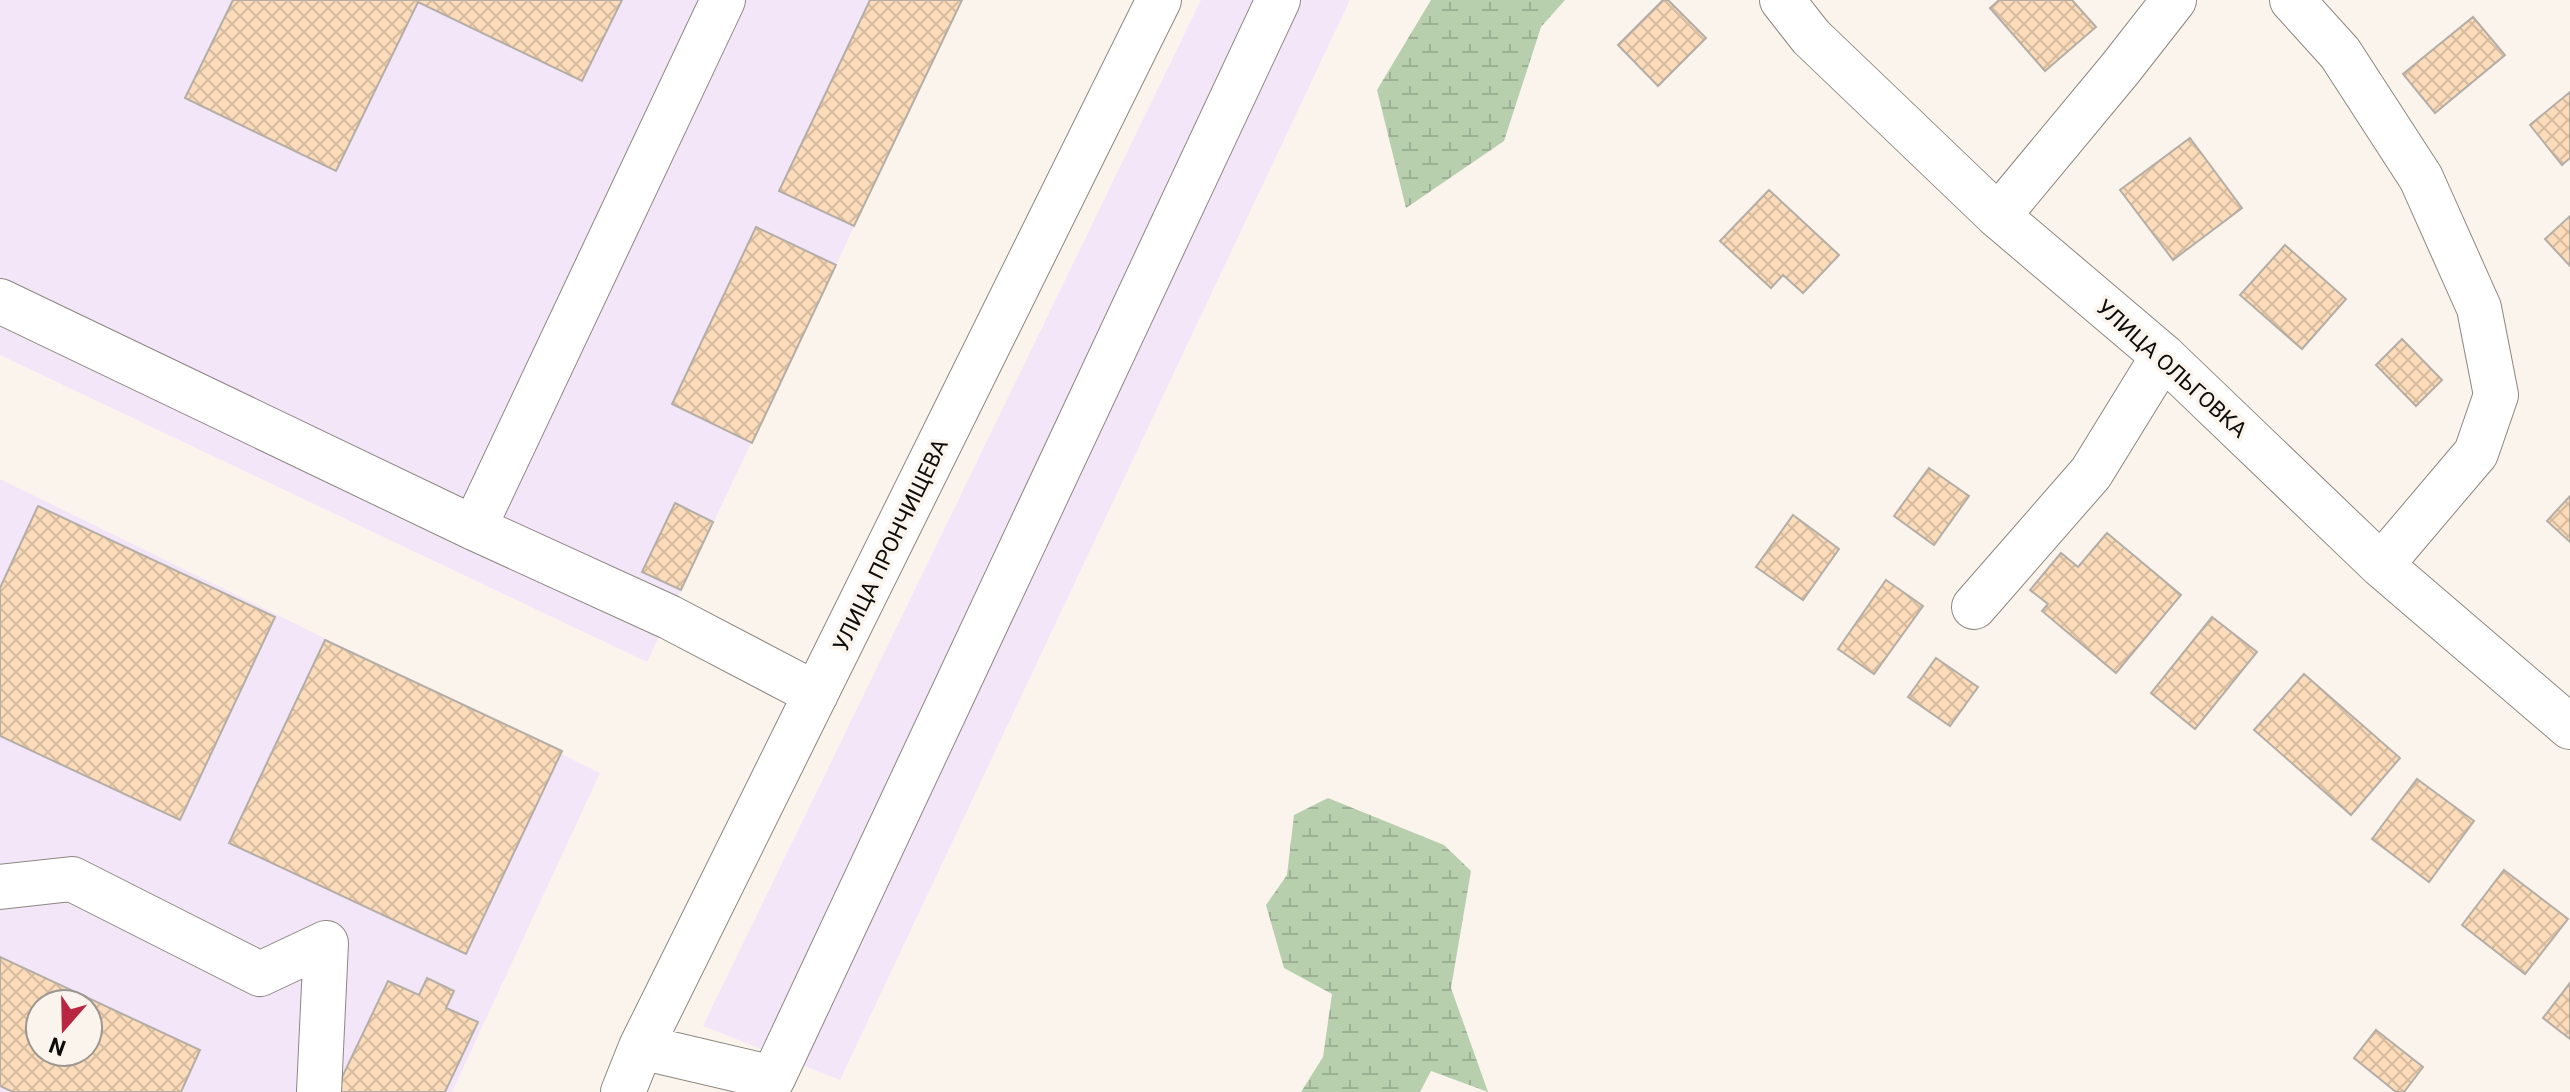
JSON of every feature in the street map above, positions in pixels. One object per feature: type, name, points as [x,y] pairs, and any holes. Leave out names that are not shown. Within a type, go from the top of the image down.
[{"type":"street","points":[[474,528],[723,0]]},
{"type":"street","name":"УЛИЦА ПРОНЧИЩЕВА","points":[[623,1092],[641,1047],[1159,0]]},
{"type":"street","points":[[641,1047],[773,1078],[1278,0]]},
{"type":"street","name":"УЛИЦА ОЛЬГОВКА","points":[[1782,0],[1811,37],[1998,216],[2163,356],[2381,565],[2570,727]]},
{"type":"street","points":[[1998,216],[2174,0]]},
{"type":"street","points":[[2292,0],[2340,53],[2421,178],[2479,308],[2496,395],[2476,453],[2381,565]]},
{"type":"street","points":[[0,301],[474,528],[669,617],[816,694]]},
{"type":"street","points":[[1974,607],[2091,473],[2163,356]]},
{"type":"street","points":[[0,887],[72,879],[260,974],[326,943],[319,1092]]},
{"type":"shaded area","points":[[0,0],[962,0],[647,662],[0,355]]},
{"type":"shaded area","points":[[1201,0],[1350,0],[840,1080],[703,1026]]},
{"type":"shaded area","points":[[0,479],[600,773],[452,1092],[0,1092]]},
{"type":"green space","points":[[1431,0],[1565,0],[1541,27],[1504,141],[1406,208],[1377,90]]},
{"type":"green space","points":[[1328,798],[1444,845],[1471,871],[1451,988],[1488,1092],[1431,1071],[1420,1092],[1301,1092],[1323,1057],[1332,994],[1284,968],[1266,905],[1287,875],[1294,815]]},
{"type":"building","points":[[233,0],[622,0],[582,81],[418,2],[336,171],[185,98]]},
{"type":"building","points":[[870,0],[962,0],[854,226],[779,191]]},
{"type":"building","points":[[1663,0],[1668,0],[1706,38],[1658,86],[1618,45]]},
{"type":"building","points":[[1999,0],[2072,0],[2096,27],[2045,71],[1990,8]]},
{"type":"building","points":[[2473,17],[2505,55],[2435,113],[2403,74]]},
{"type":"building","points":[[2570,92],[2570,158],[2562,165],[2530,125]]},
{"type":"building","points":[[2190,138],[2242,208],[2173,260],[2120,190]]},
{"type":"building","points":[[1769,190],[1839,255],[1803,293],[1783,275],[1771,288],[1720,241]]},
{"type":"building","points":[[2570,216],[2570,266],[2545,239]]},
{"type":"building","points":[[756,227],[836,265],[752,443],[672,404]]},
{"type":"building","points":[[2285,245],[2346,299],[2302,349],[2240,295]]},
{"type":"building","points":[[2402,339],[2442,380],[2416,406],[2376,365]]},
{"type":"building","points":[[1929,468],[1969,496],[1934,545],[1894,516]]},
{"type":"building","points":[[2570,496],[2570,542],[2547,521]]},
{"type":"building","points":[[675,503],[713,522],[681,590],[642,572]]},
{"type":"building","points":[[38,506],[275,617],[180,820],[0,736],[0,588]]},
{"type":"building","points":[[1793,515],[1839,549],[1803,600],[1756,567]]},
{"type":"building","points":[[2107,533],[2181,595],[2116,673],[2042,611],[2048,604],[2030,590],[2061,553],[2078,567]]},
{"type":"building","points":[[1886,580],[1923,606],[1874,674],[1838,649]]},
{"type":"building","points":[[2212,617],[2257,652],[2195,729],[2151,693]]},
{"type":"building","points":[[325,640],[562,751],[466,954],[229,843]]},
{"type":"building","points":[[1936,658],[1978,687],[1950,726],[1908,697]]},
{"type":"building","points":[[2304,674],[2400,758],[2351,815],[2254,730]]},
{"type":"building","points":[[2417,779],[2474,821],[2429,882],[2372,839]]},
{"type":"building","points":[[2504,870],[2568,919],[2525,974],[2462,925]]},
{"type":"building","points":[[0,957],[67,988],[24,988],[24,1068],[104,1068],[104,1005],[200,1050],[181,1092],[13,1092],[0,1086]]},
{"type":"building","points":[[427,978],[454,991],[446,1008],[478,1022],[445,1092],[335,1092],[388,981],[419,995]]},
{"type":"building","points":[[2570,983],[2570,1039],[2543,1018]]},
{"type":"building","points":[[2376,1030],[2423,1067],[2404,1092],[2396,1092],[2354,1058]]}]
